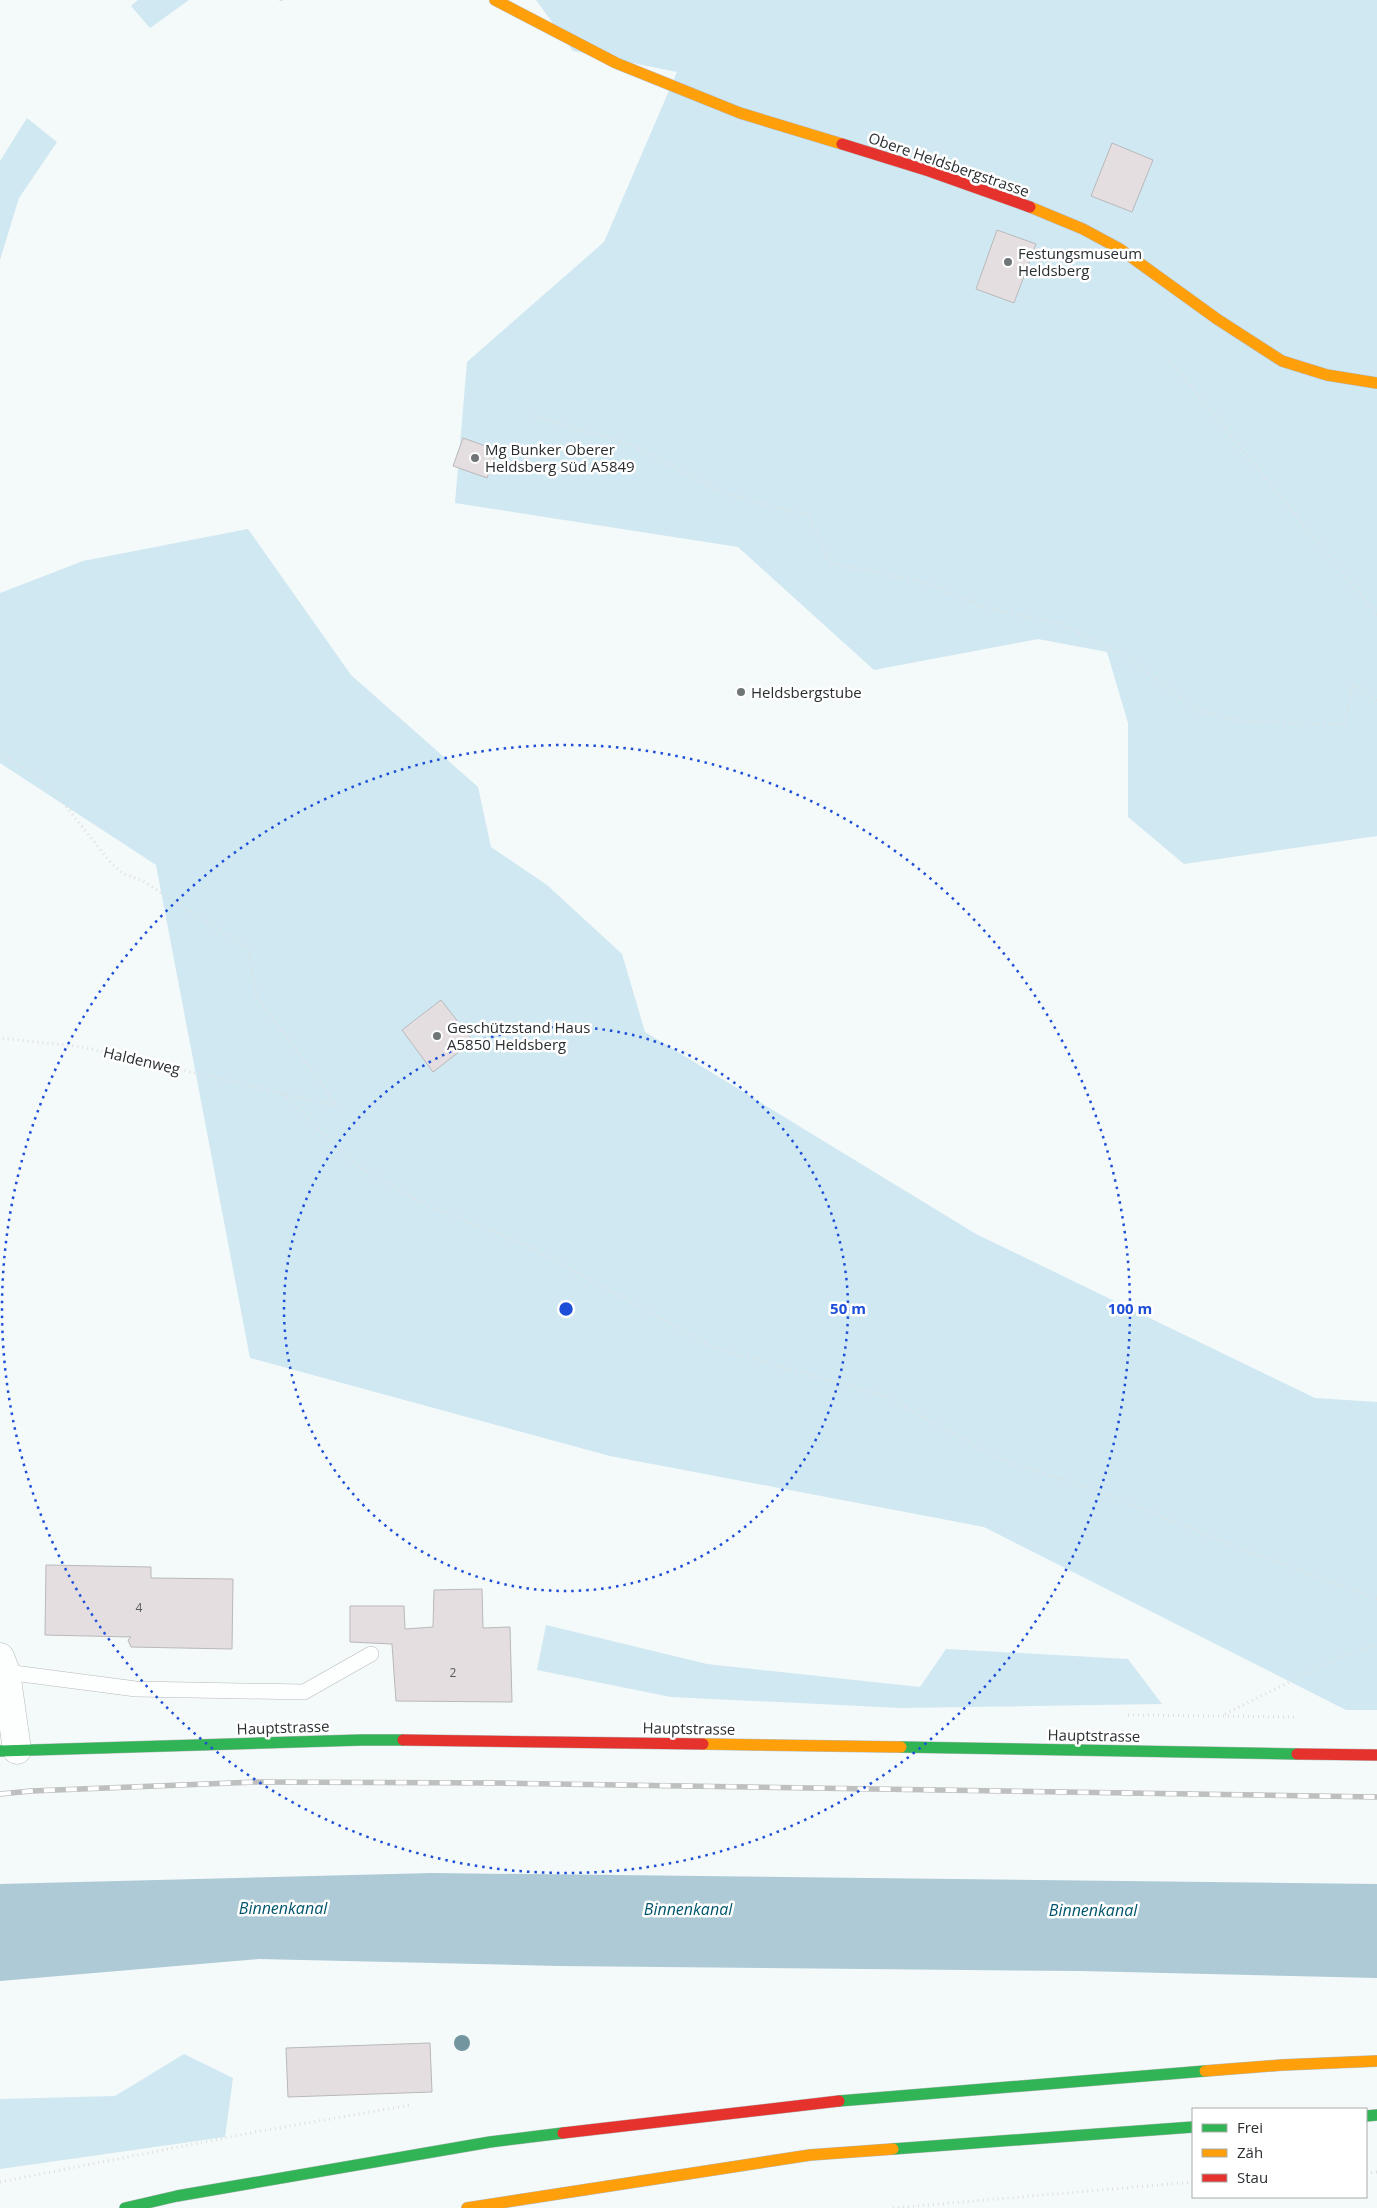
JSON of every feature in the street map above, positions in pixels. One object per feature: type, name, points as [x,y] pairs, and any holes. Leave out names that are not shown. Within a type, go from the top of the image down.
[{"type":"main road","name":"Obere Heldsbergstrasse","points":[[495,0],[616,63],[740,112],[929,171],[1024,205],[1082,230],[1120,249],[1217,319],[1282,361],[1326,375],[1377,382]]},
{"type":"main road","name":"Hauptstrasse","points":[[8,1750],[361,1740],[1377,1755]]},
{"type":"main road","points":[[124,2208],[177,2196],[490,2142],[808,2104],[1272,2066],[1377,2061]]},
{"type":"main road","points":[[467,2208],[810,2155],[1192,2127]]},
{"type":"street","points":[[3,1664],[8,1750]]},
{"type":"lane","points":[[3,1664],[136,1689],[304,1692],[371,1654]]},
{"type":"path","points":[[1171,362],[1377,615]]},
{"type":"path","points":[[534,416],[629,444],[726,494],[809,516],[830,563],[926,583],[988,609],[1061,624],[1130,659],[1198,711],[1245,722],[1345,724],[1353,684],[1377,701]]},
{"type":"path","name":"Haldenweg","points":[[0,754],[30,772],[62,800],[112,863],[124,874],[142,881],[248,948],[257,1000],[276,1021],[337,1106],[83,1047],[0,1038]]},
{"type":"path","points":[[283,1093],[353,1163],[426,1205],[522,1243],[715,1348],[885,1396],[1002,1460],[1085,1486],[1247,1551],[1377,1599]]},
{"type":"path","points":[[1225,1715],[1344,1655],[1377,1645]]},
{"type":"path","points":[[0,2182],[410,2105]]},
{"type":"path","points":[[893,2208],[1192,2182]]},
{"type":"shaded area","points":[[138,0],[189,0],[150,28],[131,6]]},
{"type":"shaded area","points":[[536,0],[1377,0],[1377,836],[1184,864],[1128,817],[1128,723],[1107,652],[1038,639],[874,670],[738,547],[455,503],[467,362],[604,242],[677,72],[573,51]]},
{"type":"shaded area","points":[[27,118],[57,142],[19,198],[0,260],[0,161]]},
{"type":"shaded area","points":[[248,529],[351,675],[478,787],[491,847],[547,885],[622,954],[645,1032],[976,1234],[1315,1398],[1377,1402],[1377,1710],[1346,1710],[984,1527],[610,1456],[250,1358],[156,865],[0,763],[0,593],[83,561]]},
{"type":"shaded area","points":[[546,1625],[707,1664],[920,1687],[946,1649],[1128,1659],[1162,1704],[901,1708],[671,1697],[537,1670]]},
{"type":"shaded area","points":[[184,2054],[233,2078],[225,2137],[0,2169],[0,2099],[115,2096]]},
{"type":"water","name":"Binnenkanal","points":[[433,1873],[1377,1884],[1377,1978],[1081,1971],[559,1966],[259,1959],[0,1981],[0,1884]]},
{"type":"building","points":[[1112,143],[1153,160],[1132,212],[1091,196]]},
{"type":"building","name":"Festungsmuseum Heldsberg","points":[[997,230],[1036,244],[1014,303],[976,289]]},
{"type":"building","name":"Mg Bunker Oberer Heldsberg Süd A5849","points":[[463,438],[497,450],[487,478],[453,466]]},
{"type":"building","name":"Geschützstand Haus A5850 Heldsberg","points":[[441,1000],[473,1041],[433,1072],[402,1030]]},
{"type":"building","points":[[46,1565],[151,1567],[151,1578],[233,1579],[232,1649],[131,1647],[128,1640],[131,1637],[45,1635]]},
{"type":"building","points":[[482,1589],[483,1628],[510,1627],[512,1702],[396,1701],[392,1644],[350,1642],[350,1606],[404,1606],[405,1629],[433,1627],[434,1590]]},
{"type":"building","points":[[430,2043],[432,2092],[288,2097],[286,2048]]},
{"type":"railway","points":[[0,1794],[31,1791],[257,1782],[499,1783],[1377,1797]]},
{"type":"traffic: fast","points":[[0,1751],[403,1740]]},
{"type":"traffic: fast","points":[[901,1747],[1297,1754]]},
{"type":"traffic: fast","points":[[839,2101],[1205,2071]]},
{"type":"traffic: fast","points":[[1367,2116],[1377,2115]]},
{"type":"traffic: fast","points":[[893,2149],[1192,2127]]},
{"type":"traffic: fast","points":[[125,2208],[177,2196],[490,2142],[563,2133]]},
{"type":"traffic: slow","points":[[495,0],[616,63],[740,113],[842,144]]},
{"type":"traffic: slow","points":[[1030,207],[1083,229],[1120,249],[1217,319],[1282,361],[1327,375],[1377,383]]},
{"type":"traffic: slow","points":[[703,1744],[901,1747]]},
{"type":"traffic: slow","points":[[1205,2071],[1282,2065],[1377,2061]]},
{"type":"traffic: slow","points":[[467,2208],[810,2155],[893,2149]]},
{"type":"traffic: jam","points":[[842,144],[929,171],[1030,207]]},
{"type":"traffic: jam","points":[[403,1740],[703,1744]]},
{"type":"traffic: jam","points":[[1297,1754],[1377,1755]]},
{"type":"traffic: jam","points":[[563,2133],[839,2101]]},
{"type":"place","name":"Festungsmuseum Heldsberg","points":[[1008,262]]},
{"type":"place","name":"Mg Bunker Oberer Heldsberg Süd A5849","points":[[475,458]]},
{"type":"place","name":"Heldsbergstube","points":[[741,692]]},
{"type":"place","name":"Geschützstand Haus A5850 Heldsberg","points":[[437,1036]]}]
